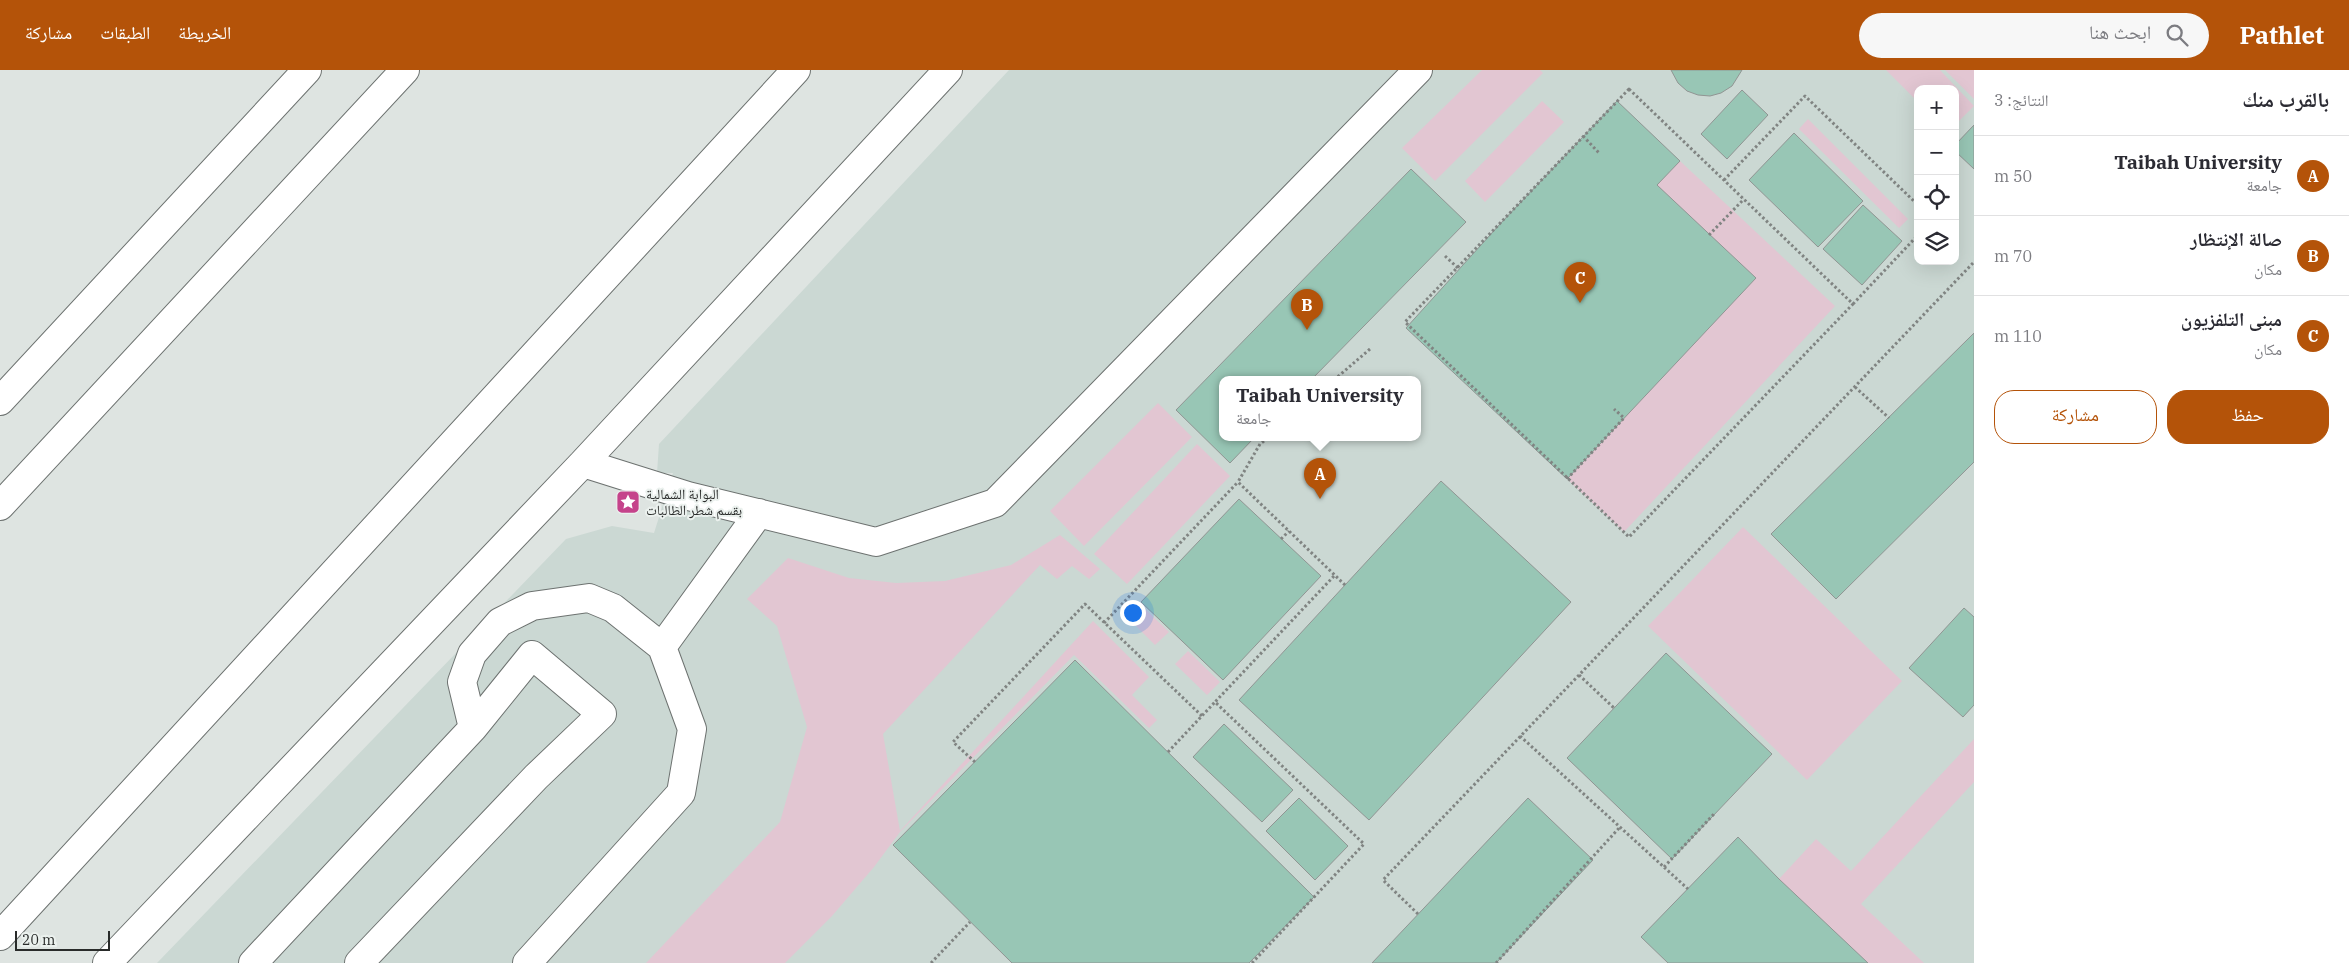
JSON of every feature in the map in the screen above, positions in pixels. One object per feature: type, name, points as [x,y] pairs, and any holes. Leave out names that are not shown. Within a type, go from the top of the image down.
[{"type":"street","points":[[0,401],[307,70]]},
{"type":"street","points":[[0,506],[405,70]]},
{"type":"street","points":[[0,936],[796,70]]},
{"type":"street","points":[[107,963],[583,463],[948,70]]},
{"type":"street","points":[[583,463],[688,496],[876,542],[995,502],[1418,70]]},
{"type":"street","points":[[662,648],[759,513]]},
{"type":"street","points":[[473,728],[462,682],[472,654],[500,622],[532,606],[589,598],[613,608],[662,648],[692,728],[681,793],[527,963]]},
{"type":"street","points":[[253,963],[473,728],[532,655],[602,714],[536,777],[359,963]]},
{"type":"path","points":[[1853,304],[1629,89],[1405,322],[1567,480],[1629,537],[1853,304],[1914,239]]},
{"type":"path","points":[[1724,180],[1805,96],[1914,201]]},
{"type":"path","points":[[1583,136],[1600,154]]},
{"type":"path","points":[[1709,235],[1744,199]]},
{"type":"path","points":[[1445,256],[1458,268]]},
{"type":"path","points":[[1418,914],[1383,880],[1974,262]]},
{"type":"path","points":[[1339,376],[1370,349]]},
{"type":"path","points":[[1855,387],[1889,418]]},
{"type":"path","points":[[1567,480],[1624,418],[1614,409]]},
{"type":"path","points":[[1104,623],[1238,482],[1260,444],[1264,441]]},
{"type":"path","points":[[1238,482],[1345,585]]},
{"type":"path","points":[[1281,539],[1289,531]]},
{"type":"path","points":[[1168,752],[1335,575]]},
{"type":"path","points":[[974,762],[953,742],[1085,604],[1202,716]]},
{"type":"path","points":[[1579,675],[1614,708]]},
{"type":"path","points":[[1215,702],[1364,844],[1252,963]]},
{"type":"path","points":[[1520,736],[1688,889]]},
{"type":"path","points":[[1664,867],[1714,814]]},
{"type":"path","points":[[1496,963],[1620,827]]},
{"type":"path","points":[[932,963],[970,922]]},
{"type":"shaded area","points":[[1009,70],[1974,70],[1974,963],[157,963],[566,539],[612,526],[654,533],[673,473],[657,473],[659,444]]},
{"type":"shaded area","points":[[1482,70],[1540,70],[1543,73],[1435,181],[1402,148]]},
{"type":"shaded area","points":[[1886,70],[1940,70],[1954,85],[1914,85],[1914,98]]},
{"type":"shaded area","points":[[1945,70],[1974,70],[1974,99]]},
{"type":"shaded area","points":[[1959,90],[1974,106],[1959,121]]},
{"type":"shaded area","points":[[1542,101],[1564,122],[1485,202],[1465,181]]},
{"type":"shaded area","points":[[1808,119],[1908,219],[1899,228],[1799,129]]},
{"type":"shaded area","points":[[1680,161],[1835,306],[1624,532],[1567,479],[1624,418],[1657,185]]},
{"type":"shaded area","points":[[1158,403],[1192,437],[1084,546],[1050,511]]},
{"type":"shaded area","points":[[1197,444],[1230,476],[1127,584],[1094,554]]},
{"type":"shaded area","points":[[1743,527],[1902,681],[1807,780],[1648,626]]},
{"type":"shaded area","points":[[1060,535],[1100,569],[1089,579],[1072,566],[1057,579],[1040,565],[883,734],[900,831],[1093,621],[1149,677],[1132,695],[1157,720],[1149,728],[1074,655],[900,832],[874,867],[832,916],[785,963],[646,963],[780,822],[807,727],[777,626],[747,599],[788,558],[849,578],[896,583],[945,581],[1011,565]]},
{"type":"shaded area","points":[[1140,604],[1169,632],[1155,645],[1127,617]]},
{"type":"shaded area","points":[[1188,651],[1220,682],[1207,695],[1175,664]]},
{"type":"shaded area","points":[[1974,739],[1974,782],[1861,904],[1924,963],[1868,963],[1779,879],[1816,839],[1851,871]]},
{"type":"building","points":[[1671,70],[1742,70],[1732,86],[1721,93],[1710,96],[1698,95],[1687,91],[1678,83]]},
{"type":"building","points":[[1742,90],[1768,115],[1727,159],[1701,134]]},
{"type":"building","points":[[1617,101],[1680,161],[1657,185],[1756,278],[1567,479],[1406,328],[1500,224]]},
{"type":"building","points":[[1974,125],[1974,169],[1959,155],[1959,141]]},
{"type":"building","points":[[1794,133],[1863,201],[1818,247],[1749,180]]},
{"type":"building","points":[[1411,169],[1466,222],[1315,376],[1219,376],[1219,441],[1251,441],[1230,463],[1176,410]]},
{"type":"building","points":[[1863,205],[1902,241],[1862,285],[1823,249]]},
{"type":"building","points":[[1974,333],[1974,462],[1836,599],[1771,534]]},
{"type":"building","points":[[1441,481],[1571,602],[1369,820],[1239,700]]},
{"type":"building","points":[[1239,499],[1321,576],[1223,680],[1141,602]]},
{"type":"building","points":[[1964,608],[1974,617],[1974,705],[1963,717],[1909,668]]},
{"type":"building","points":[[1666,653],[1772,754],[1672,859],[1567,758]]},
{"type":"building","points":[[1075,660],[1314,897],[1249,963],[1012,963],[893,845]]},
{"type":"building","points":[[1224,724],[1293,790],[1262,822],[1193,757]]},
{"type":"building","points":[[1299,798],[1348,846],[1315,880],[1266,831]]},
{"type":"building","points":[[1528,798],[1593,860],[1496,963],[1372,963]]},
{"type":"building","points":[[1738,837],[1779,879],[1868,963],[1668,963],[1641,937]]},
{"type":"place","name":"مبنى التلفزيون","points":[[1580,303]]},
{"type":"place","name":"صالة الإنتظار","points":[[1307,330]]},
{"type":"place","name":"Taibah University","points":[[1320,499]]},
{"type":"place","name":"البوابة الشمالية بقسم شطر الطالبات","points":[[628,502]]}]
